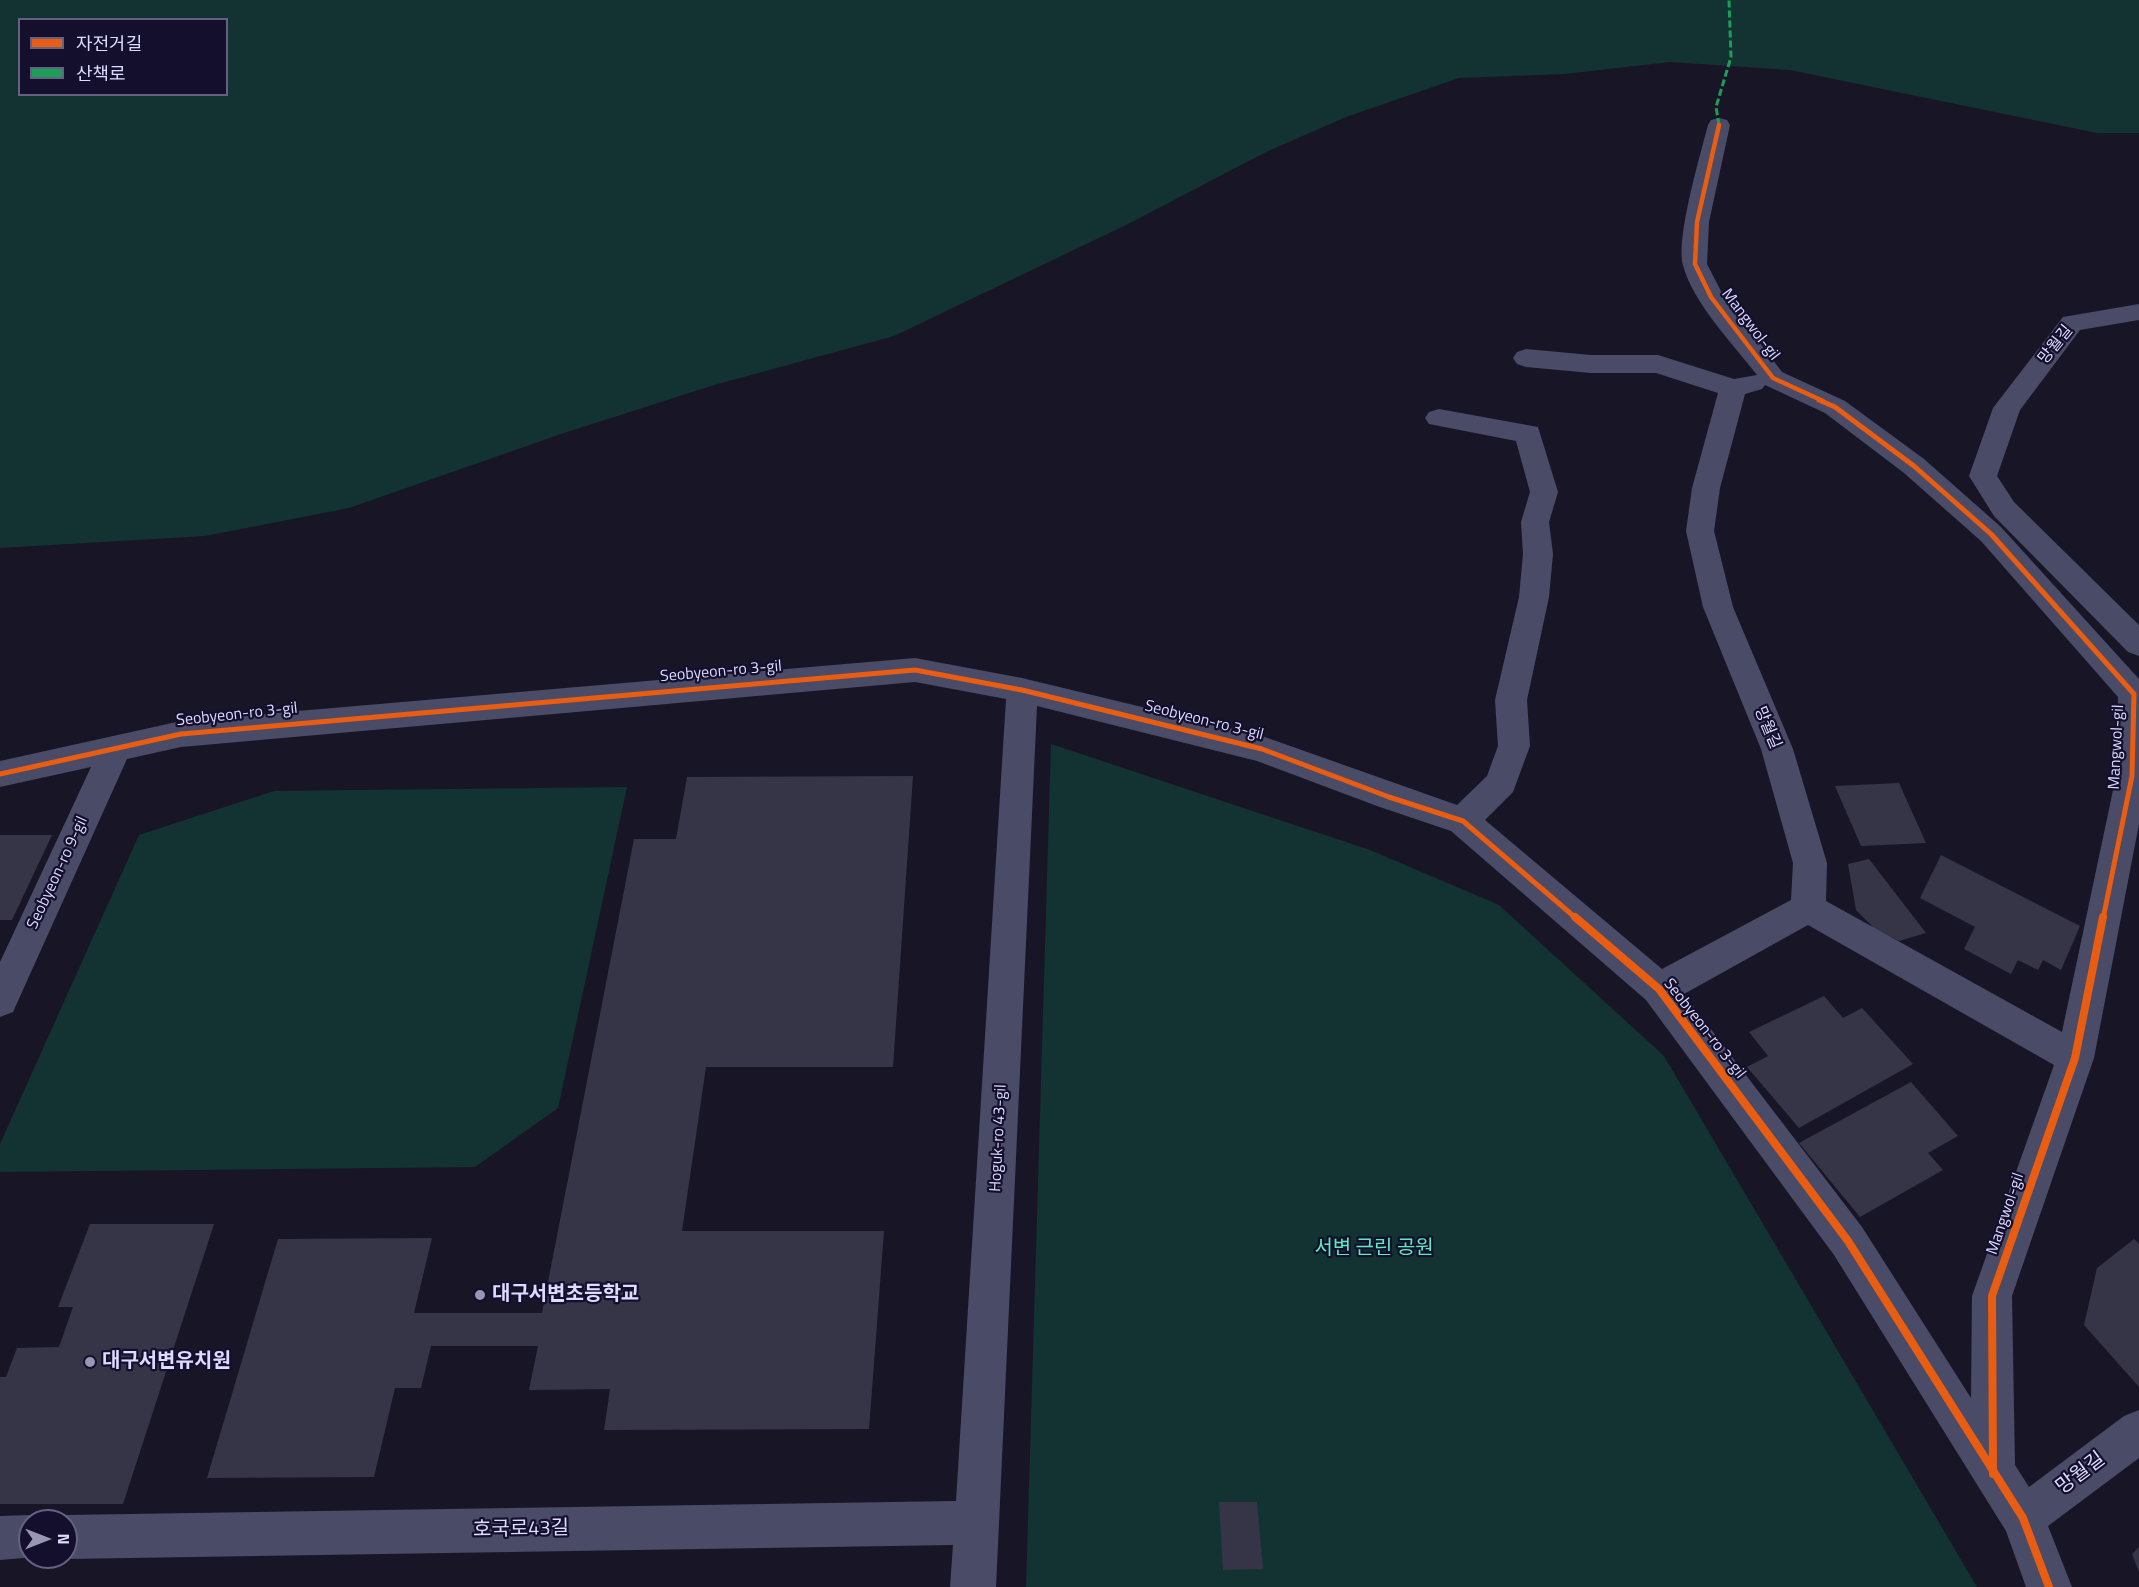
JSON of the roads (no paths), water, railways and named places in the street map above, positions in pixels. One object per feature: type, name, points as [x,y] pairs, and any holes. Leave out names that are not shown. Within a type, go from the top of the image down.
[{"type":"street","name":"Mangwol-gil","points":[[1719,125],[1701,195],[1695,264],[1711,297],[1773,378],[1835,406],[1914,466],[1991,534],[2134,694],[2132,776],[2075,1058],[1992,1296],[1993,1474]]},
{"type":"street","name":"망월길","points":[[2139,312],[2072,322],[2007,408],[1983,476],[2004,509],[2139,645]]},
{"type":"street","points":[[1526,358],[1591,364],[1658,364],[1733,388],[1773,378]]},
{"type":"street","name":"망월길","points":[[1733,388],[1706,488],[1700,531],[1718,607],[1777,749],[1810,863],[1808,908]]},
{"type":"street","points":[[1438,418],[1528,434],[1545,492],[1535,522],[1538,554],[1534,597],[1511,700],[1514,746],[1501,783],[1463,821]]},
{"type":"street","name":"Seobyeon-ro 3-gil","points":[[0,774],[117,746],[181,734],[293,722],[915,670],[1022,690],[1262,749],[1389,797],[1463,821],[1659,989],[1848,1241],[1993,1474],[2023,1518],[2049,1587]]},
{"type":"street","name":"Hoguk-ro 43-gil","points":[[973,1587],[1022,690]]},
{"type":"street","name":"Seobyeon-ro 9-gil","points":[[0,1001],[117,746]]},
{"type":"street","points":[[1659,989],[1808,908],[2075,1058]]},
{"type":"street","name":"망월길","points":[[2023,1518],[2139,1431]]},
{"type":"street","name":"호국로43길","points":[[78,1536],[976,1523]]},
{"type":"street","points":[[0,1538],[18,1537]]},
{"type":"place","name":"대구서변초등학교","points":[[480,1295]]},
{"type":"place","name":"대구서변유치원","points":[[90,1362]]},
{"type":"park label","name":"서변 근린 공원","points":[[1374,1249]]}]
